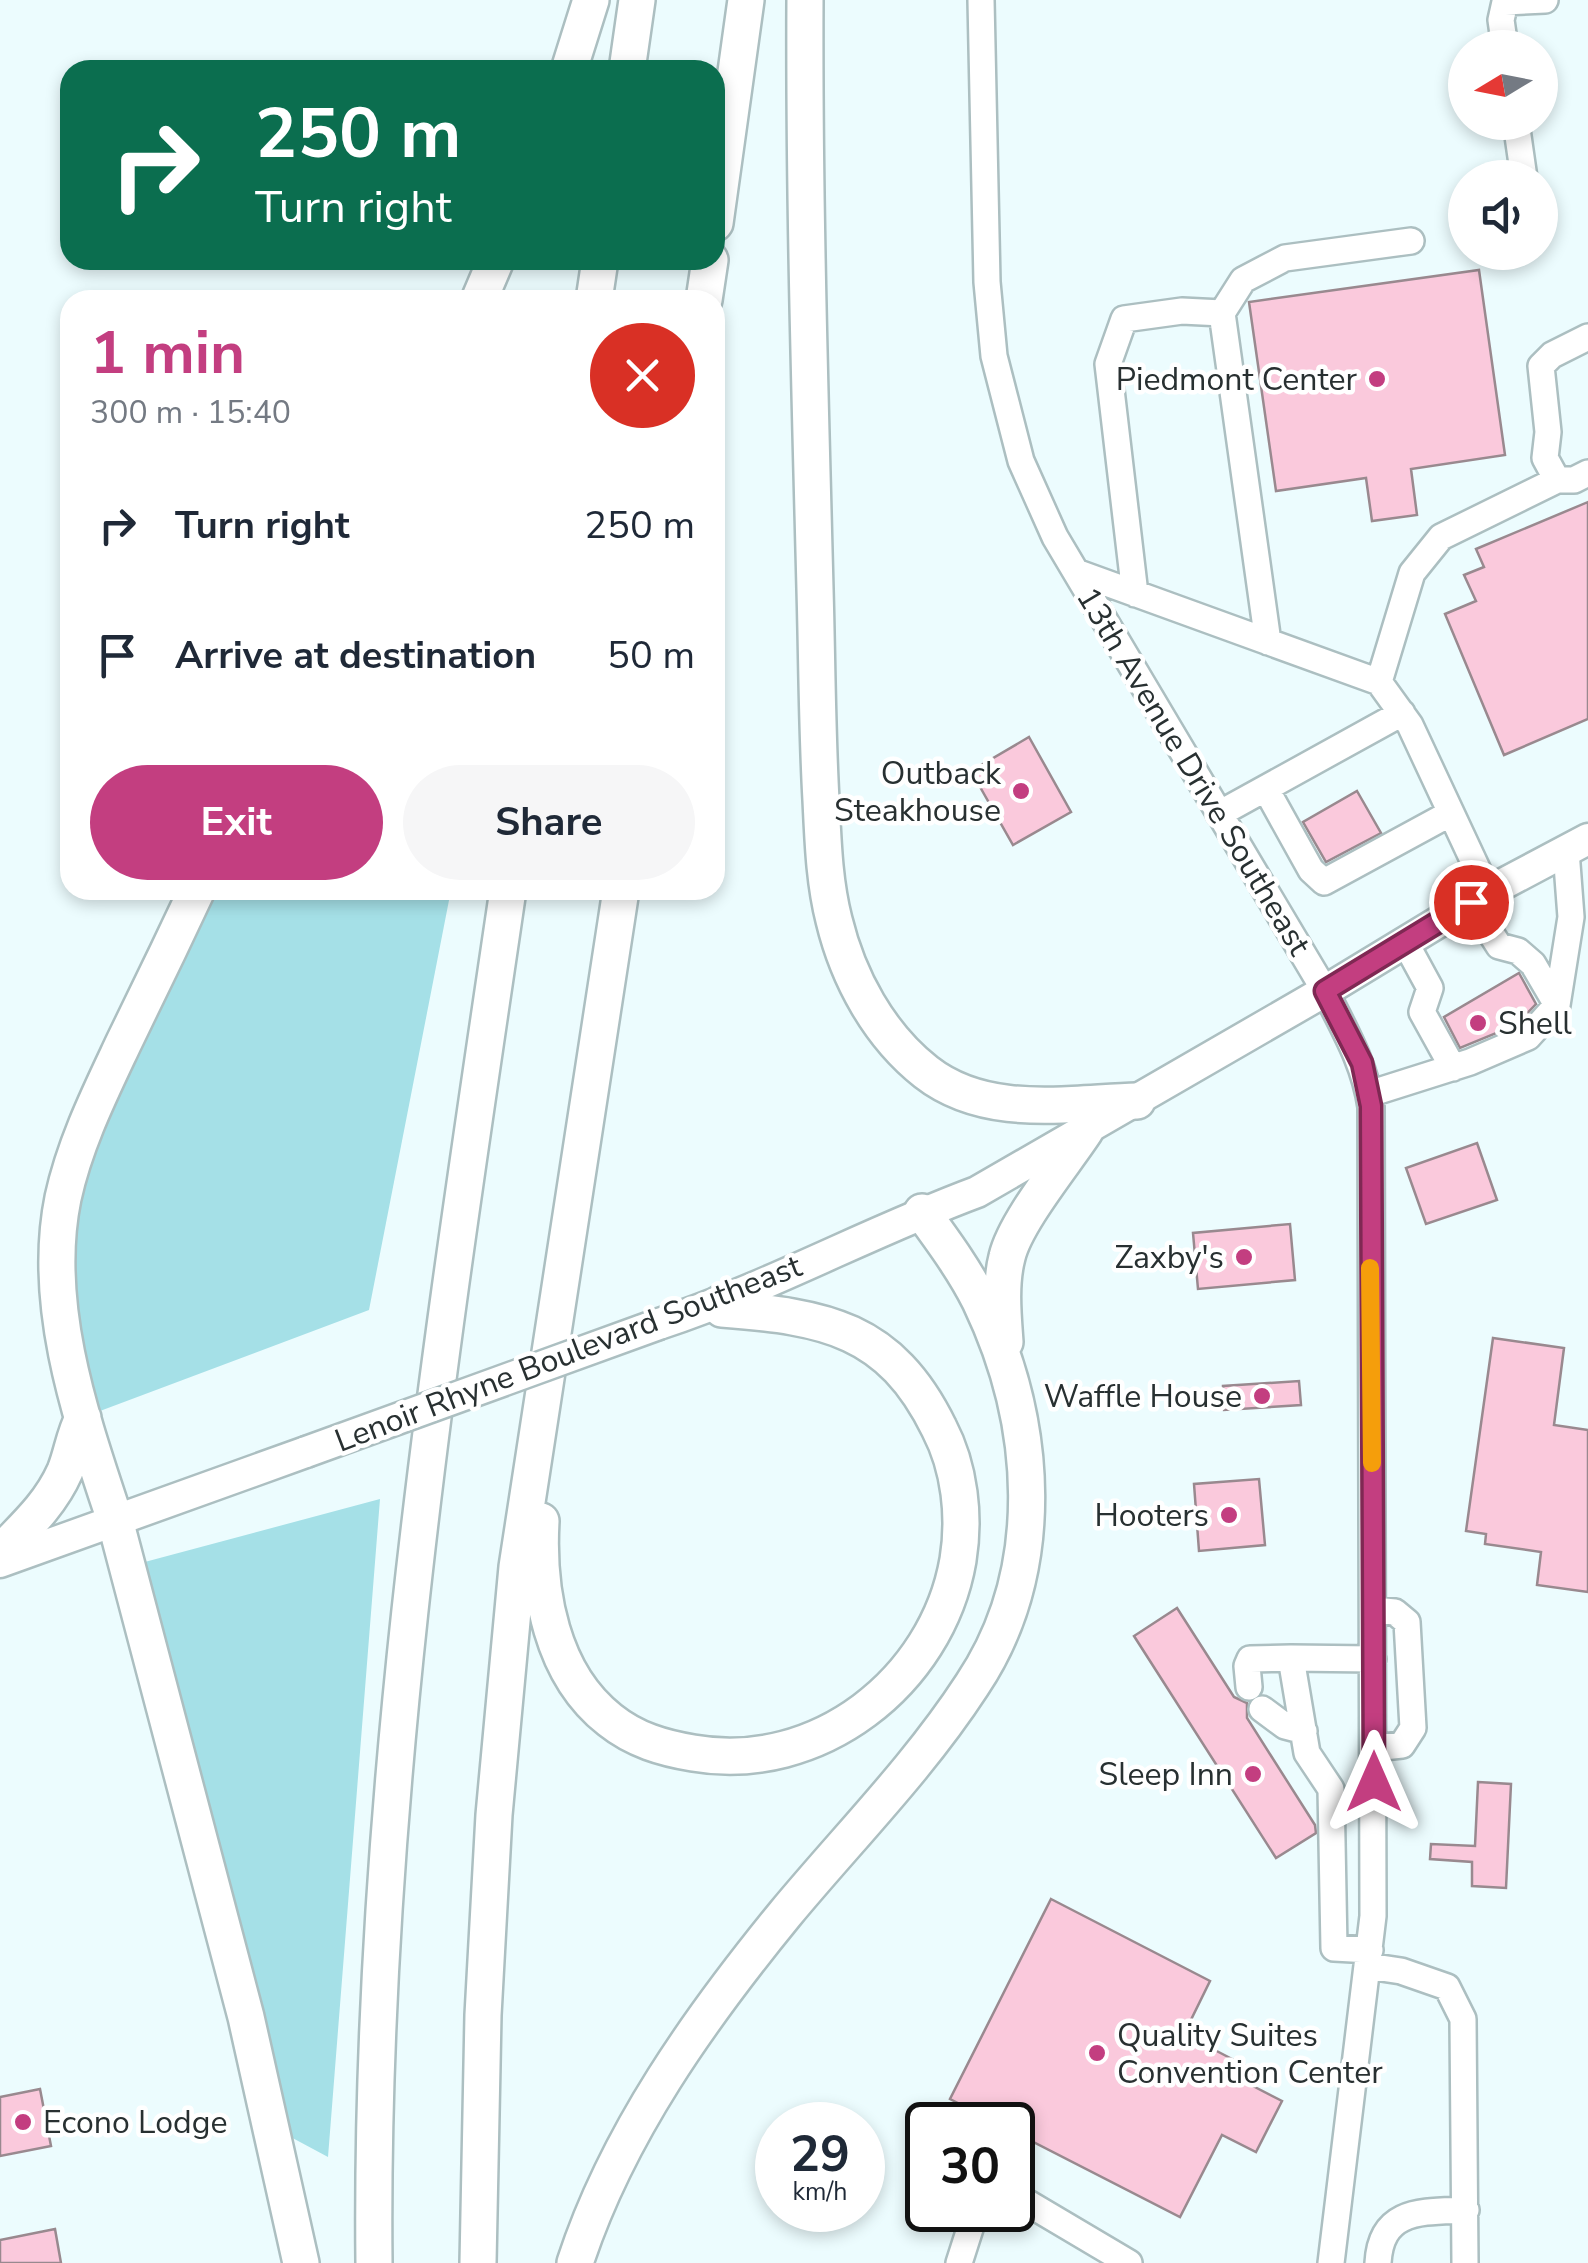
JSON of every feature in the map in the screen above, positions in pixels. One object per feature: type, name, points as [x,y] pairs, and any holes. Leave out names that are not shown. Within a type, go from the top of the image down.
[{"type":"highway","points":[[572,60],[591,0]]},
{"type":"highway","points":[[628,60],[636,0]]},
{"type":"highway","points":[[725,151],[746,0]]},
{"type":"highway","points":[[805,0],[820,774],[825,867],[842,948],[878,1021],[923,1070],[942,1084],[976,1098],[1012,1105],[1138,1101]]},
{"type":"highway","points":[[193,900],[77,1147],[63,1201],[58,1257],[60,1306],[84,1417],[115,1520],[246,2017],[300,2263]]},
{"type":"highway","points":[[374,2263],[380,1948],[402,1672],[466,1172],[507,900]]},
{"type":"highway","points":[[478,2263],[483,2015],[494,1815],[517,1567],[619,900]]},
{"type":"highway","points":[[575,2263],[610,2178],[693,2036],[776,1925],[926,1747],[988,1658],[1011,1602],[1027,1514],[1026,1454],[1011,1383],[1003,1316],[1007,1254],[1028,1214],[1085,1131]]},
{"type":"highway","points":[[922,1212],[978,1298],[1011,1383]]},
{"type":"highway","points":[[540,1408],[544,1592],[561,1653],[573,1678],[594,1706],[642,1740],[707,1756],[776,1751],[822,1736],[852,1720],[892,1688],[914,1662],[939,1620],[951,1590],[960,1544],[961,1512],[946,1440],[906,1374],[861,1336],[776,1313],[722,1309],[721,1303]]},
{"type":"highway","points":[[0,1553],[49,1503],[84,1417]]},
{"type":"main road","name":"Lenoir Rhyne Boulevard Southeast","points":[[0,1562],[721,1303],[922,1212],[977,1192],[1138,1101],[1479,897],[1577,845]]},
{"type":"street","name":"13th Avenue Drive Southeast","points":[[980,0],[987,282],[994,356],[1022,461],[1055,538],[1325,991],[1362,1063],[1369,1094],[1374,1851],[1369,1958],[1330,2263]]},
{"type":"street","points":[[1502,30],[1505,2],[1546,0]]},
{"type":"street","points":[[1268,642],[1222,313],[1243,280],[1285,258],[1411,241]]},
{"type":"street","points":[[1135,594],[1108,364],[1124,319],[1182,311],[1222,313]]},
{"type":"street","points":[[1557,480],[1545,458],[1548,432],[1541,366],[1552,355],[1588,337]]},
{"type":"street","points":[[1379,682],[1412,573],[1442,537],[1557,480],[1574,480],[1588,473]]},
{"type":"street","points":[[1076,572],[1379,682],[1410,724],[1451,812],[1500,946],[1518,951],[1533,964],[1556,1006]]},
{"type":"street","points":[[1219,814],[1402,714]]},
{"type":"street","points":[[1266,790],[1311,870],[1324,882],[1451,812]]},
{"type":"street","points":[[1369,1094],[1453,1068],[1528,1037],[1556,1006],[1571,917],[1577,845]]},
{"type":"street","points":[[1405,942],[1430,988],[1422,1012],[1453,1068]]},
{"type":"street","points":[[1373,1610],[1395,1612],[1407,1622],[1413,1728],[1402,1744],[1374,1748]]},
{"type":"street","points":[[1290,1658],[1308,1753],[1331,1789],[1334,1948],[1447,1987],[1463,2019],[1465,2263]]},
{"type":"street","points":[[1304,1731],[1285,1726],[1256,1698],[1246,1666],[1250,1659],[1373,1659]]},
{"type":"street","points":[[1035,2207],[1129,2263]]},
{"type":"street","points":[[1378,2263],[1379,2246],[1390,2224],[1417,2212],[1466,2210]]},
{"type":"street","points":[[959,2263],[969,2232]]},
{"type":"shaded area","points":[[200,900],[449,900],[369,1310],[84,1417],[58,1257],[90,1113]]},
{"type":"shaded area","points":[[380,1499],[328,2157],[272,2127],[141,1563]]},
{"type":"building","name":"Piedmont Center","points":[[1479,270],[1505,455],[1411,469],[1417,515],[1372,521],[1366,478],[1276,491],[1249,302]]},
{"type":"building","points":[[1588,502],[1588,719],[1504,755],[1445,614],[1476,601],[1464,575],[1484,567],[1476,549]]},
{"type":"building","name":"Outback Steakhouse","points":[[1029,737],[1071,812],[1013,845],[971,771]]},
{"type":"building","points":[[1357,791],[1381,833],[1326,862],[1303,822]]},
{"type":"building","points":[[1519,973],[1536,1004],[1516,1025],[1460,1048],[1444,1017]]},
{"type":"building","points":[[1477,1143],[1497,1200],[1426,1224],[1406,1168]]},
{"type":"building","name":"Zaxby's","points":[[1290,1224],[1295,1280],[1198,1289],[1193,1233]]},
{"type":"building","points":[[1493,1338],[1564,1348],[1554,1425],[1588,1430],[1588,1592],[1537,1585],[1541,1552],[1485,1544],[1486,1534],[1466,1531]]},
{"type":"building","name":"Waffle House","points":[[1299,1381],[1301,1405],[1224,1410],[1223,1386]]},
{"type":"building","name":"Hooters","points":[[1259,1479],[1265,1545],[1199,1551],[1194,1484]]},
{"type":"building","name":"Sleep Inn","points":[[1177,1608],[1234,1697],[1247,1703],[1247,1718],[1315,1825],[1316,1833],[1276,1858],[1134,1636]]},
{"type":"building","points":[[1478,1782],[1511,1784],[1506,1888],[1472,1886],[1472,1862],[1430,1859],[1431,1844],[1475,1846]]},
{"type":"building","name":"Quality Suites Convention Center","points":[[1051,1899],[1210,1981],[1184,2034],[1257,2072],[1251,2085],[1282,2101],[1256,2152],[1222,2135],[1180,2217],[1035,2143],[1035,2102],[950,2099]]},
{"type":"building","name":"Econo Lodge","points":[[40,2089],[51,2146],[0,2156],[0,2097]]},
{"type":"building","points":[[55,2229],[61,2263],[0,2263],[0,2240]]},
{"type":"slow traffic","points":[[1370,1268],[1372,1463]]},
{"type":"place","name":"Piedmont Center","points":[[1377,379]]},
{"type":"place","name":"Outback Steakhouse","points":[[1021,791]]},
{"type":"place","name":"Shell","points":[[1478,1023]]},
{"type":"place","name":"Zaxby's","points":[[1244,1257]]},
{"type":"place","name":"Waffle House","points":[[1262,1396]]},
{"type":"place","name":"Hooters","points":[[1229,1515]]},
{"type":"place","name":"Sleep Inn","points":[[1253,1774]]},
{"type":"place","name":"Quality Suites Convention Center","points":[[1097,2053]]},
{"type":"place","name":"Econo Lodge","points":[[23,2122]]},
{"type":"route","points":[[1374,1782],[1371,1106],[1362,1063],[1325,991],[1471,902]]}]
